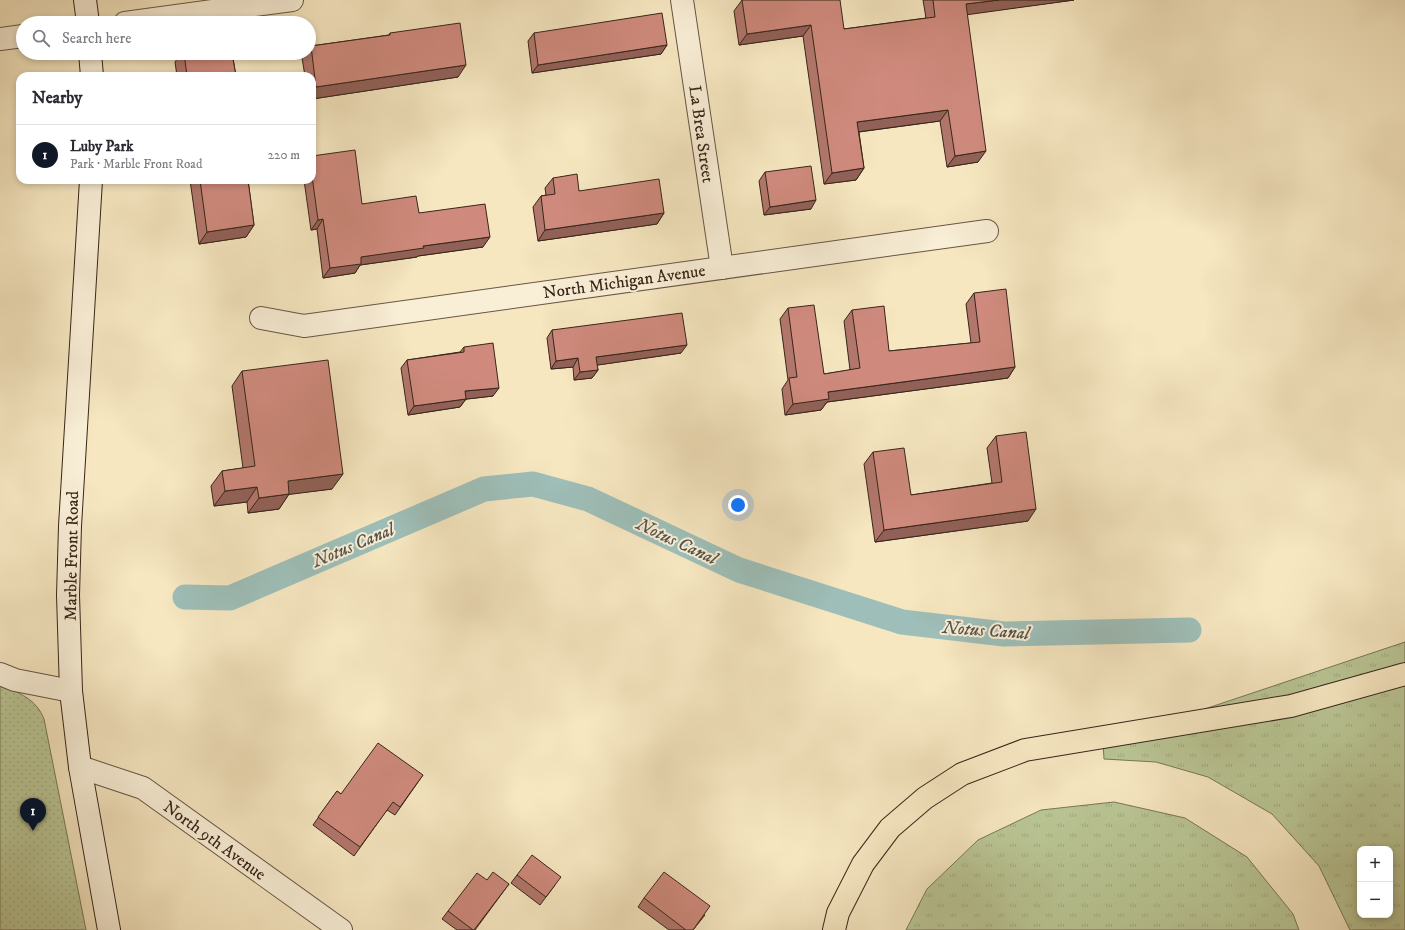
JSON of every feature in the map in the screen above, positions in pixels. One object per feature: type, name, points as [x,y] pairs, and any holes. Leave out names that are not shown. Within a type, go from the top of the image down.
[{"type":"highway","points":[[834,930],[838,913],[863,864],[890,828],[925,798],[962,774],[1025,750],[1291,706],[1405,674]]},
{"type":"street","points":[[84,0],[87,16]]},
{"type":"street","points":[[176,16],[292,0]]},
{"type":"street","name":"La Brea Street","points":[[682,0],[722,268]]},
{"type":"street","points":[[0,39],[16,37]]},
{"type":"street","points":[[91,60],[92,72]]},
{"type":"street","name":"Marble Front Road","points":[[92,184],[70,526],[68,595],[71,691],[80,767],[109,930]]},
{"type":"street","name":"North Michigan Avenue","points":[[261,318],[304,326],[987,231]]},
{"type":"street","points":[[0,674],[15,680],[71,691]]},
{"type":"street","name":"North 9th Avenue","points":[[80,767],[143,788],[341,930]]},
{"type":"green space","points":[[1405,642],[1405,930],[1350,930],[1319,866],[1272,814],[1208,777],[1156,762],[1104,759],[1103,743]]},
{"type":"green space","points":[[0,685],[21,694],[32,702],[37,706],[44,719],[86,930],[0,930]]},
{"type":"green space","points":[[1114,802],[1185,818],[1247,857],[1293,914],[1299,930],[906,930],[927,889],[978,840],[1041,810]]},
{"type":"building","points":[[742,0],[840,0],[844,29],[935,17],[933,0],[999,0],[966,4],[986,151],[955,156],[948,110],[857,122],[864,168],[832,173],[811,25],[747,34]]},
{"type":"building","points":[[662,13],[667,45],[538,65],[534,33]]},
{"type":"building","points":[[460,23],[466,65],[316,87],[316,72],[314,72],[313,60],[316,60],[316,45],[390,35],[390,33]]},
{"type":"building","points":[[185,60],[233,60],[235,72],[186,72]]},
{"type":"building","points":[[355,150],[362,204],[416,196],[419,213],[485,204],[490,237],[423,246],[424,248],[361,257],[361,264],[330,268],[323,219],[318,220],[313,184],[316,184],[316,155]]},
{"type":"building","points":[[811,166],[816,200],[770,207],[765,172]]},
{"type":"building","points":[[577,174],[579,191],[659,179],[664,213],[545,230],[541,196],[555,194],[553,178]]},
{"type":"building","points":[[201,184],[249,184],[254,225],[207,232]]},
{"type":"building","points":[[1006,289],[1015,367],[828,392],[829,399],[793,404],[789,378],[797,377],[788,308],[814,305],[824,374],[860,368],[852,310],[884,306],[889,351],[980,342],[974,293]]},
{"type":"building","points":[[682,313],[687,345],[596,357],[598,370],[580,372],[578,358],[556,361],[552,330]]},
{"type":"building","points":[[493,343],[499,388],[465,391],[466,399],[414,406],[407,360],[464,352],[464,347]]},
{"type":"building","points":[[328,360],[343,474],[288,481],[289,494],[259,498],[257,487],[225,491],[222,471],[255,466],[242,371]]},
{"type":"building","points":[[1026,432],[1036,509],[884,530],[873,452],[904,448],[911,495],[1002,482],[996,436]]},
{"type":"building","points":[[378,743],[423,775],[400,807],[393,802],[360,847],[318,817],[337,791],[341,794]]},
{"type":"building","points":[[532,855],[561,877],[546,897],[517,875]]},
{"type":"building","points":[[493,872],[509,884],[473,930],[448,911],[477,873],[487,880]]},
{"type":"building","points":[[664,872],[710,906],[693,930],[686,930],[644,898]]},
{"type":"waterway","name":"Notus Canal","points":[[185,597],[230,598],[484,489],[533,484],[588,499],[739,570],[902,622],[1004,634],[1189,630]]},
{"type":"place","name":"Luby Park","points":[[33,831]]}]
